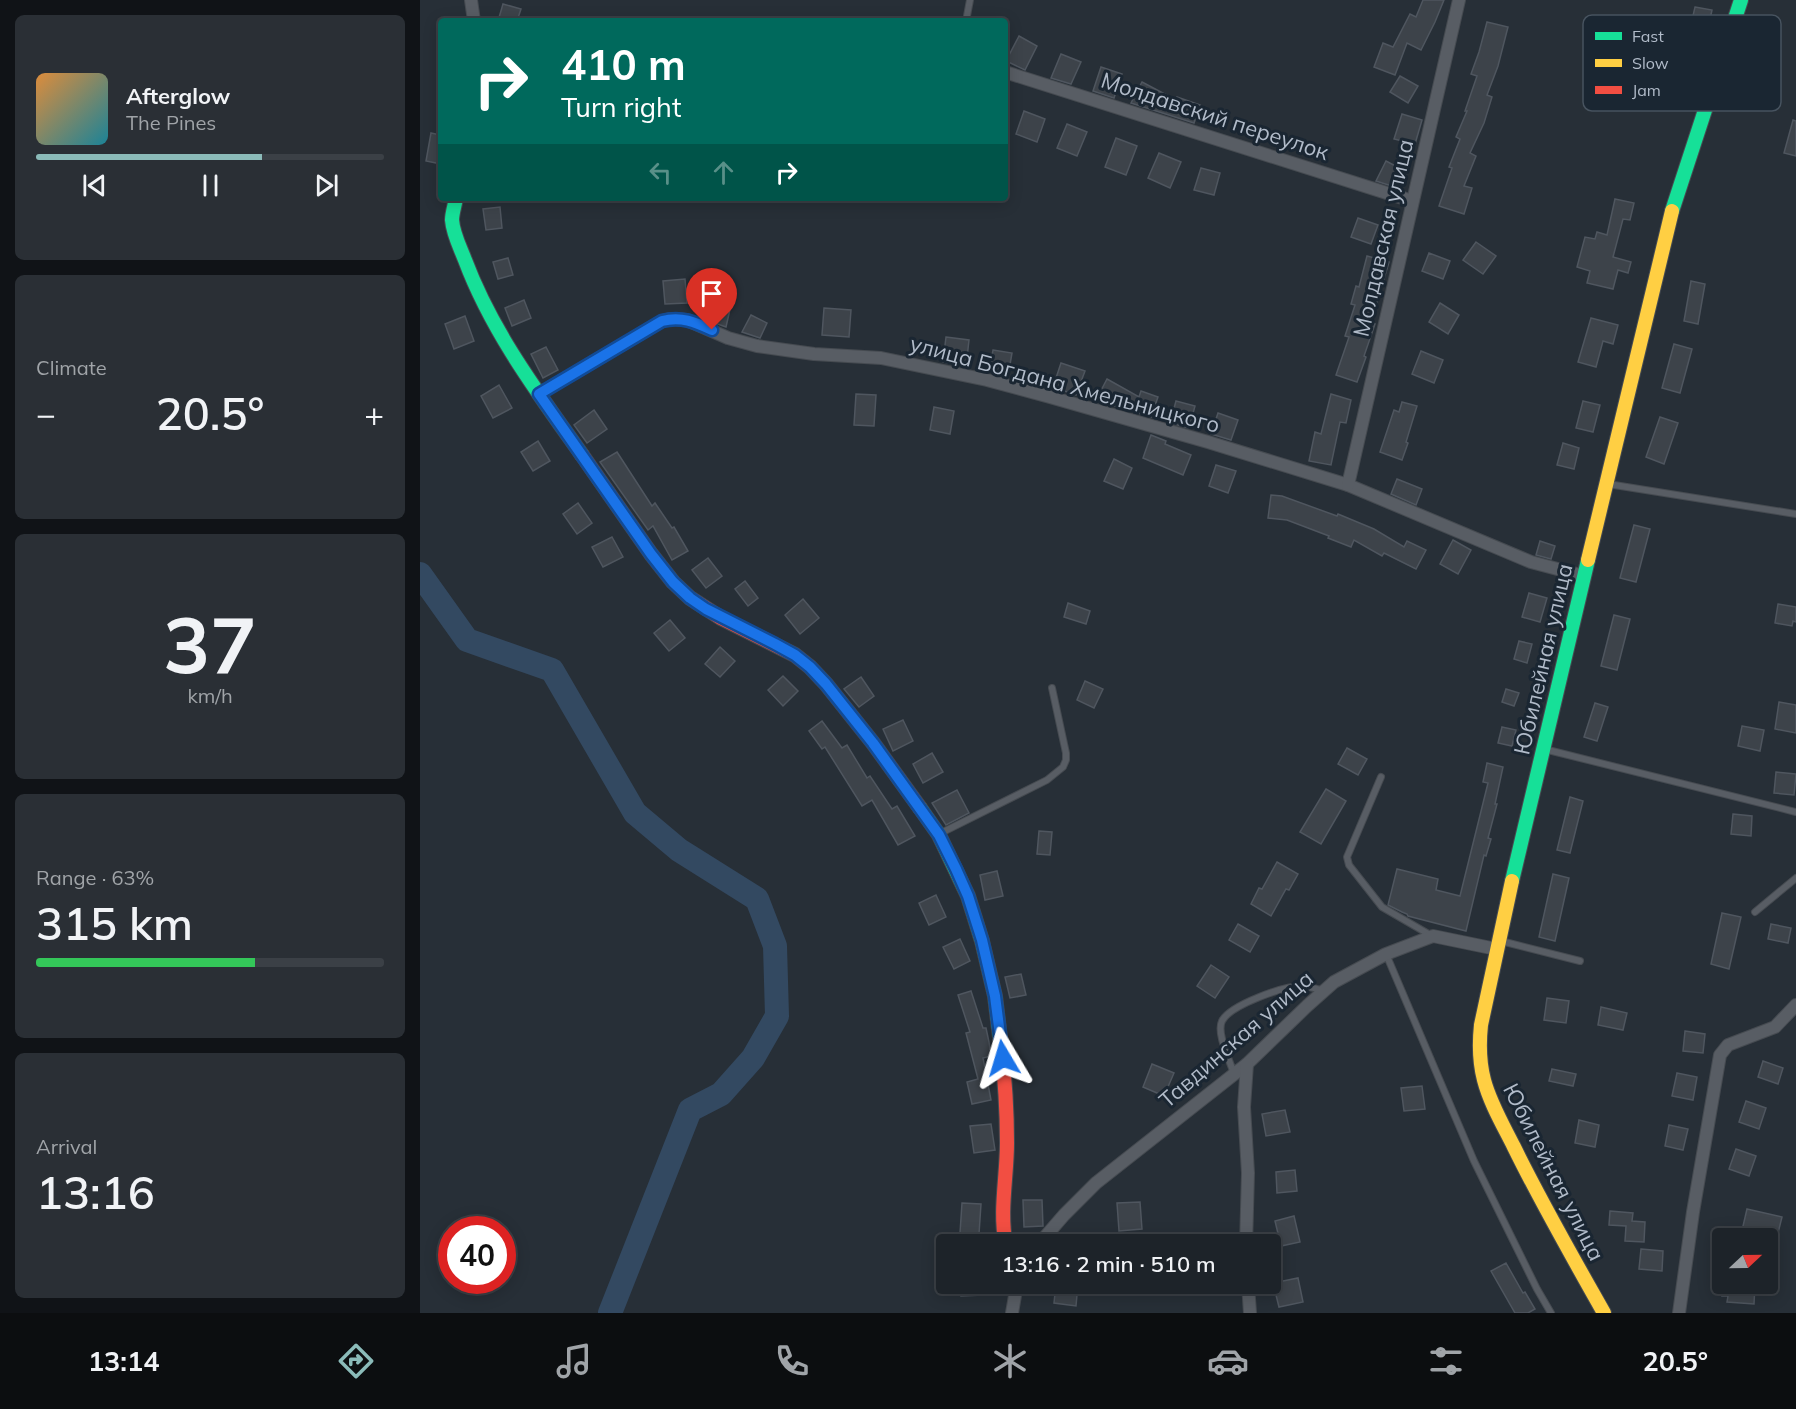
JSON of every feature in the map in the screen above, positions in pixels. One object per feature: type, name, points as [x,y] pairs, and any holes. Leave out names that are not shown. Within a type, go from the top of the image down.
[{"type":"street","points":[[471,0],[474,18]]},
{"type":"street","name":"Молдавская улица","points":[[1348,485],[1459,0]]},
{"type":"street","name":"Юбилейная улица","points":[[1736,15],[1741,0]]},
{"type":"street","name":"Молдавский переулок","points":[[1008,73],[1412,201]]},
{"type":"street","name":"Юбилейная улица","points":[[1604,1313],[1505,1131],[1484,1082],[1479,1043],[1486,994],[1497,945],[1584,576],[1676,195],[1704,111]]},
{"type":"street","points":[[454,201],[452,219],[454,233],[487,311],[539,394],[651,554],[673,582],[690,598],[706,609],[795,655],[810,667],[873,743],[939,835],[968,896],[982,940],[995,996],[1005,1078],[1007,1144],[1004,1234]]},
{"type":"street","name":"улица Богдана Хмельницкого","points":[[539,394],[662,321],[687,320],[728,338],[757,346],[814,354],[882,358],[987,380],[1208,442],[1348,485],[1531,562],[1584,576]]},
{"type":"street","points":[[1433,936],[1497,945]]},
{"type":"street","name":"Тавдинская улица","points":[[1048,1234],[1096,1183],[1247,1064],[1324,991],[1354,970],[1386,954],[1433,936]]},
{"type":"street","points":[[1678,1313],[1720,1055],[1734,1042],[1775,1028],[1796,1005]]},
{"type":"street","points":[[1246,1234],[1248,1173],[1244,1107],[1247,1064]]},
{"type":"street","points":[[1012,1313],[1015,1294]]},
{"type":"street","points":[[1249,1294],[1250,1313]]},
{"type":"lane","points":[[967,18],[970,0]]},
{"type":"lane","points":[[1607,484],[1796,513]]},
{"type":"lane","points":[[939,835],[1047,780],[1063,767],[1066,753],[1052,688]]},
{"type":"lane","points":[[1544,748],[1796,812]]},
{"type":"lane","points":[[1380,777],[1347,856],[1349,865],[1382,907],[1433,936]]},
{"type":"lane","points":[[1755,912],[1796,878]]},
{"type":"lane","points":[[1497,945],[1580,961]]},
{"type":"lane","points":[[1386,954],[1474,1161],[1551,1313]]},
{"type":"lane","points":[[1234,1074],[1221,1031],[1221,1022],[1226,1016],[1268,993],[1301,986],[1324,991]]},
{"type":"building","points":[[1423,0],[1444,0],[1421,50],[1407,43],[1395,75],[1374,67],[1383,43],[1393,47],[1410,14],[1416,17]]},
{"type":"building","points":[[503,4],[521,9],[518,18],[499,18]]},
{"type":"building","points":[[1695,7],[1712,10],[1711,15],[1693,15]]},
{"type":"building","points":[[1487,22],[1508,27],[1498,66],[1487,95],[1492,97],[1484,123],[1470,153],[1476,156],[1464,186],[1472,188],[1464,214],[1439,206],[1452,168],[1449,167],[1460,139],[1456,137],[1467,111],[1465,111],[1477,76],[1471,74]]},
{"type":"building","points":[[1019,36],[1037,46],[1025,70],[1008,62],[1008,57]]},
{"type":"building","points":[[1061,54],[1081,62],[1071,84],[1051,78]]},
{"type":"building","points":[[1101,67],[1122,74],[1114,98],[1093,91]]},
{"type":"building","points":[[1400,76],[1418,86],[1408,103],[1390,92]]},
{"type":"building","points":[[1142,82],[1176,100],[1177,97],[1200,105],[1194,123],[1131,103]]},
{"type":"building","points":[[1024,111],[1045,119],[1037,142],[1016,134]]},
{"type":"building","points":[[1402,114],[1422,120],[1415,144],[1394,139]]},
{"type":"building","points":[[1793,120],[1796,121],[1796,156],[1784,153]]},
{"type":"building","points":[[1067,124],[1087,132],[1077,156],[1057,148]]},
{"type":"building","points":[[431,133],[438,134],[438,163],[426,161]]},
{"type":"building","points":[[1116,138],[1137,146],[1126,175],[1105,167]]},
{"type":"building","points":[[1159,153],[1181,162],[1170,188],[1148,178]]},
{"type":"building","points":[[1386,161],[1407,172],[1398,188],[1376,181]]},
{"type":"building","points":[[1201,168],[1220,173],[1214,195],[1194,190]]},
{"type":"building","points":[[1615,199],[1634,203],[1630,220],[1623,219],[1613,257],[1631,262],[1628,273],[1618,270],[1613,289],[1587,283],[1590,271],[1577,267],[1585,237],[1595,239],[1597,232],[1607,235]]},
{"type":"building","points":[[500,207],[502,228],[486,230],[483,209]]},
{"type":"building","points":[[1358,218],[1378,225],[1371,244],[1351,237]]},
{"type":"building","points":[[1476,242],[1496,256],[1483,274],[1463,260]]},
{"type":"building","points":[[1429,253],[1450,261],[1443,279],[1422,271]]},
{"type":"building","points":[[1367,256],[1389,262],[1371,322],[1375,324],[1357,382],[1336,375],[1349,337],[1345,336],[1355,305],[1351,304],[1356,286],[1359,287]]},
{"type":"building","points":[[508,258],[513,275],[498,279],[493,262]]},
{"type":"building","points":[[685,279],[687,303],[665,304],[663,281]]},
{"type":"building","points":[[1691,281],[1705,284],[1698,324],[1684,321]]},
{"type":"building","points":[[524,300],[531,318],[512,326],[505,308]]},
{"type":"building","points":[[714,301],[731,305],[726,327],[709,321]]},
{"type":"building","points":[[1440,303],[1459,315],[1448,334],[1429,322]]},
{"type":"building","points":[[824,308],[851,310],[849,337],[822,335]]},
{"type":"building","points":[[751,315],[767,323],[760,338],[742,332]]},
{"type":"building","points":[[465,316],[474,341],[454,349],[445,324]]},
{"type":"building","points":[[1591,318],[1618,325],[1613,344],[1603,341],[1596,367],[1578,362]]},
{"type":"building","points":[[946,337],[969,340],[966,367],[943,362]]},
{"type":"building","points":[[1674,344],[1692,349],[1680,393],[1662,388]]},
{"type":"building","points":[[546,347],[558,370],[543,378],[531,354]]},
{"type":"building","points":[[993,350],[1012,353],[1008,376],[989,372]]},
{"type":"building","points":[[1421,351],[1443,360],[1434,383],[1412,374]]},
{"type":"building","points":[[1061,363],[1085,371],[1076,395],[1053,387]]},
{"type":"building","points":[[1107,379],[1139,397],[1141,391],[1158,397],[1151,417],[1096,400]]},
{"type":"building","points":[[499,385],[512,408],[493,418],[481,396]]},
{"type":"building","points":[[856,394],[876,395],[874,426],[854,425]]},
{"type":"building","points":[[1331,394],[1351,400],[1346,423],[1340,422],[1331,465],[1309,461],[1315,432],[1321,434]]},
{"type":"building","points":[[1176,401],[1195,406],[1189,428],[1170,423]]},
{"type":"building","points":[[1583,401],[1600,405],[1593,432],[1576,428]]},
{"type":"building","points":[[1402,402],[1417,406],[1402,460],[1380,452],[1394,410],[1399,412]]},
{"type":"building","points":[[934,407],[954,411],[950,434],[930,430]]},
{"type":"building","points":[[594,410],[607,429],[587,443],[574,425]]},
{"type":"building","points":[[1218,413],[1238,420],[1231,440],[1211,434]]},
{"type":"building","points":[[1660,417],[1678,423],[1664,464],[1646,457]]},
{"type":"building","points":[[1151,435],[1191,455],[1183,475],[1143,458]]},
{"type":"building","points":[[538,441],[550,461],[533,471],[521,452]]},
{"type":"building","points":[[1563,443],[1579,448],[1574,469],[1557,465]]},
{"type":"building","points":[[617,452],[652,506],[655,503],[672,528],[674,527],[688,551],[672,560],[653,526],[648,530],[600,462]]},
{"type":"building","points":[[1114,459],[1132,468],[1123,489],[1104,481]]},
{"type":"building","points":[[1216,465],[1236,471],[1228,493],[1209,486]]},
{"type":"building","points":[[1397,479],[1422,489],[1416,505],[1391,494]]},
{"type":"building","points":[[1271,495],[1282,496],[1337,516],[1338,514],[1374,529],[1404,547],[1407,541],[1426,550],[1416,569],[1384,553],[1382,556],[1354,540],[1351,547],[1287,520],[1268,518]]},
{"type":"building","points":[[578,503],[592,523],[577,534],[563,514]]},
{"type":"building","points":[[1634,525],[1650,529],[1636,582],[1620,578]]},
{"type":"building","points":[[612,537],[623,557],[603,567],[592,547]]},
{"type":"building","points":[[1453,540],[1471,550],[1458,574],[1440,564]]},
{"type":"building","points":[[1540,541],[1555,546],[1551,559],[1536,555]]},
{"type":"building","points":[[708,558],[722,576],[706,588],[692,570]]},
{"type":"building","points":[[745,581],[758,598],[748,606],[735,589]]},
{"type":"building","points":[[1529,593],[1547,598],[1540,622],[1522,617]]},
{"type":"building","points":[[803,599],[819,618],[800,634],[785,615]]},
{"type":"building","points":[[1068,603],[1090,611],[1086,624],[1064,617]]},
{"type":"building","points":[[1778,604],[1796,607],[1796,622],[1793,621],[1792,626],[1775,623]]},
{"type":"building","points":[[1614,615],[1630,619],[1617,670],[1601,666]]},
{"type":"building","points":[[670,620],[685,638],[669,651],[654,633]]},
{"type":"building","points":[[1519,641],[1532,644],[1527,663],[1514,659]]},
{"type":"building","points":[[720,647],[735,661],[720,677],[705,664]]},
{"type":"building","points":[[783,676],[798,691],[783,706],[768,690]]},
{"type":"building","points":[[861,677],[874,696],[859,707],[844,689]]},
{"type":"building","points":[[1085,681],[1103,689],[1094,708],[1077,700]]},
{"type":"building","points":[[1506,689],[1519,693],[1514,706],[1502,702]]},
{"type":"building","points":[[1779,702],[1796,705],[1796,733],[1775,729]]},
{"type":"building","points":[[1595,703],[1608,707],[1597,741],[1584,737]]},
{"type":"building","points":[[903,720],[913,741],[893,751],[883,729]]},
{"type":"building","points":[[822,721],[842,748],[847,745],[867,778],[870,776],[892,809],[897,806],[915,836],[898,845],[872,800],[862,806],[825,747],[822,749],[809,731]]},
{"type":"building","points":[[1742,726],[1764,730],[1760,751],[1738,746]]},
{"type":"building","points":[[1502,727],[1516,730],[1512,746],[1498,743]]},
{"type":"building","points":[[1347,748],[1367,759],[1358,775],[1338,764]]},
{"type":"building","points":[[932,753],[943,772],[923,783],[913,764]]},
{"type":"building","points":[[1487,763],[1503,767],[1488,838],[1491,839],[1486,856],[1484,855],[1466,931],[1408,916],[1388,905],[1397,869],[1438,879],[1436,890],[1460,896],[1488,783],[1483,782]]},
{"type":"building","points":[[1776,772],[1796,774],[1794,795],[1774,793]]},
{"type":"building","points":[[1326,789],[1346,801],[1321,844],[1300,832]]},
{"type":"building","points":[[957,790],[969,813],[946,825],[932,803]]},
{"type":"building","points":[[1570,797],[1583,801],[1570,853],[1557,850]]},
{"type":"building","points":[[1733,814],[1752,816],[1751,836],[1731,834]]},
{"type":"building","points":[[1039,831],[1052,832],[1050,855],[1037,854]]},
{"type":"building","points":[[1277,862],[1298,874],[1289,890],[1286,889],[1271,916],[1251,904]]},
{"type":"building","points":[[997,871],[1003,896],[985,900],[980,875]]},
{"type":"building","points":[[1553,874],[1569,878],[1555,941],[1539,937]]},
{"type":"building","points":[[936,895],[946,917],[929,925],[919,903]]},
{"type":"building","points":[[1722,913],[1741,917],[1729,969],[1711,964]]},
{"type":"building","points":[[1238,924],[1259,936],[1250,952],[1229,940]]},
{"type":"building","points":[[1771,924],[1791,928],[1788,943],[1768,939]]},
{"type":"building","points":[[960,939],[970,961],[954,969],[943,947]]},
{"type":"building","points":[[1211,965],[1229,977],[1215,998],[1197,986]]},
{"type":"building","points":[[1021,974],[1026,995],[1010,998],[1005,977]]},
{"type":"building","points":[[971,991],[983,1028],[986,1028],[991,1056],[983,1058],[991,1100],[972,1104],[967,1082],[978,1079],[966,1033],[970,1032],[958,995]]},
{"type":"building","points":[[1547,998],[1569,1001],[1566,1023],[1544,1020]]},
{"type":"building","points":[[1601,1007],[1627,1013],[1623,1030],[1598,1025]]},
{"type":"building","points":[[1685,1031],[1705,1034],[1703,1053],[1683,1051]]},
{"type":"building","points":[[1763,1061],[1783,1068],[1778,1084],[1758,1077]]},
{"type":"building","points":[[1152,1064],[1174,1073],[1164,1096],[1143,1087]]},
{"type":"building","points":[[1552,1069],[1576,1074],[1573,1086],[1549,1081]]},
{"type":"building","points":[[1677,1073],[1697,1077],[1693,1100],[1672,1096]]},
{"type":"building","points":[[1422,1086],[1425,1109],[1404,1111],[1401,1088]]},
{"type":"building","points":[[1746,1101],[1766,1108],[1759,1129],[1739,1122]]},
{"type":"building","points":[[1285,1110],[1290,1132],[1266,1136],[1262,1114]]},
{"type":"building","points":[[1579,1120],[1599,1125],[1595,1147],[1575,1143]]},
{"type":"building","points":[[991,1124],[995,1150],[974,1153],[970,1126]]},
{"type":"building","points":[[1669,1125],[1688,1129],[1683,1150],[1665,1146]]},
{"type":"building","points":[[1736,1149],[1756,1156],[1749,1176],[1729,1169]]},
{"type":"building","points":[[1295,1170],[1297,1191],[1277,1193],[1276,1172]]},
{"type":"building","points":[[1023,1200],[1042,1200],[1043,1226],[1024,1227]]},
{"type":"building","points":[[1140,1202],[1142,1229],[1119,1231],[1117,1203]]},
{"type":"building","points":[[962,1203],[981,1204],[979,1234],[960,1233]]},
{"type":"building","points":[[1747,1209],[1782,1217],[1778,1233],[1778,1228],[1743,1228]]},
{"type":"building","points":[[1610,1211],[1633,1213],[1632,1221],[1645,1222],[1644,1242],[1625,1241],[1626,1226],[1609,1225]]},
{"type":"building","points":[[1294,1216],[1300,1242],[1281,1246],[1281,1234],[1278,1234],[1275,1221]]},
{"type":"building","points":[[1641,1249],[1663,1251],[1662,1271],[1639,1269]]},
{"type":"building","points":[[1506,1263],[1535,1309],[1528,1313],[1515,1313],[1491,1271]]},
{"type":"building","points":[[1298,1278],[1303,1302],[1279,1307],[1276,1294],[1281,1294],[1281,1281]]},
{"type":"building","points":[[961,1294],[983,1294],[983,1295],[961,1296]]},
{"type":"building","points":[[1055,1294],[1077,1294],[1076,1306],[1054,1303]]},
{"type":"building","points":[[1722,1294],[1754,1294],[1754,1304],[1727,1302],[1728,1296],[1722,1296]]},
{"type":"waterway","points":[[420,574],[467,640],[552,670],[635,813],[679,850],[757,899],[775,946],[777,1016],[753,1058],[721,1094],[690,1110],[610,1313]]},
{"type":"traffic: fast","points":[[1736,15],[1741,0]]},
{"type":"traffic: fast","points":[[1672,211],[1705,111]]},
{"type":"traffic: fast","points":[[455,201],[452,217],[454,230],[488,312],[517,361],[582,455]]},
{"type":"traffic: fast","points":[[1512,881],[1588,560]]},
{"type":"traffic: fast","points":[[920,808],[939,835],[968,896],[995,996],[1001,1046]]},
{"type":"traffic: slow","points":[[1588,560],[1672,211]]},
{"type":"traffic: slow","points":[[1512,881],[1481,1025],[1482,1073],[1501,1122],[1604,1313]]},
{"type":"traffic: jam","points":[[582,455],[673,582],[690,598],[721,618],[795,655],[810,667],[873,743],[920,808]]},
{"type":"traffic: jam","points":[[1001,1046],[1007,1119],[1003,1207],[1004,1234]]},
{"type":"route","points":[[712,330],[687,320],[662,321],[539,394],[673,582],[706,609],[795,655],[810,667],[873,743],[939,835],[968,896],[982,940],[995,996],[1003,1058]]}]
